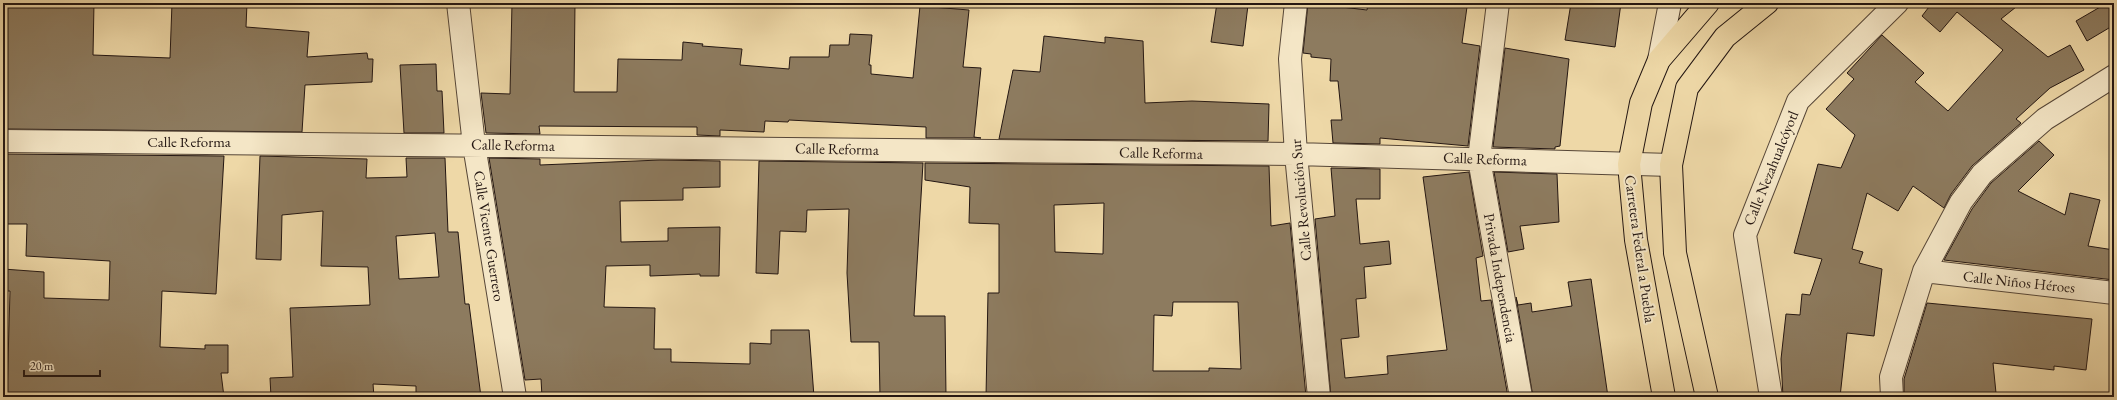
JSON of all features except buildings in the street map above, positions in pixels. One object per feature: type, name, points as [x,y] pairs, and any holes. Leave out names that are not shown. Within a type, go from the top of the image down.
[{"type":"main road","name":"Carretera Federal a Puebla","points":[[1664,397],[1636,240],[1629,164],[1642,103],[1659,60],[1708,3]]},
{"type":"main road","points":[[1707,397],[1675,253],[1671,165],[1687,88],[1725,36],[1767,3]]},
{"type":"street","name":"Calle Vicente Guerrero","points":[[458,3],[474,145],[515,397]]},
{"type":"street","name":"Calle Revolución Sur","points":[[1296,3],[1290,59],[1296,154],[1319,397]]},
{"type":"street","name":"Privada Independencia","points":[[1498,3],[1479,159],[1521,397]]},
{"type":"street","points":[[1659,60],[1670,3]]},
{"type":"street","name":"Calle Nezahualcóyotl","points":[[1770,397],[1745,235],[1798,101],[1897,3]]},
{"type":"street","points":[[1892,397],[1890,377],[1924,271],[1961,202],[1982,174],[2045,119],[2114,76]]},
{"type":"street","name":"Calle Reforma","points":[[3,141],[1296,154],[1671,165]]},
{"type":"street","name":"Calle Niños Héroes","points":[[1924,271],[2114,293]]}]
